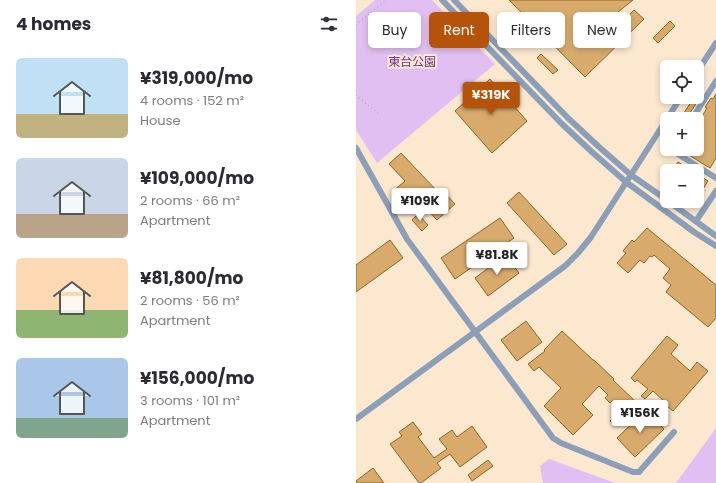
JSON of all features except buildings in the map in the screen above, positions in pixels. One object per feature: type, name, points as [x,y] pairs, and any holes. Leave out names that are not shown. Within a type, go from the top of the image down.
[{"type":"street","points":[[442,0],[562,124],[592,152],[626,182],[694,232],[716,246]]},
{"type":"street","points":[[454,0],[568,118],[631,175],[660,196]]},
{"type":"street","points":[[704,61],[716,43]]},
{"type":"street","points":[[696,112],[716,81]]},
{"type":"street","points":[[356,419],[565,266],[591,237],[677,104]]},
{"type":"street","points":[[356,148],[407,239],[553,438],[633,472],[639,472],[674,432]]},
{"type":"street","points":[[681,156],[716,178]]},
{"type":"street","points":[[698,223],[716,191]]},
{"type":"street","points":[[698,223],[716,198]]},
{"type":"street","points":[[677,208],[716,236]]},
{"type":"path","points":[[356,25],[386,0]]},
{"type":"path","points":[[356,95],[380,115]]},
{"type":"green space","name":"東台公園","points":[[375,0],[432,0],[444,12],[429,12],[429,48],[479,48],[495,64],[377,163],[356,130],[356,16]]},
{"type":"green space","points":[[716,428],[716,483],[676,483]]},
{"type":"green space","points":[[549,459],[615,483],[543,483],[540,466]]}]
